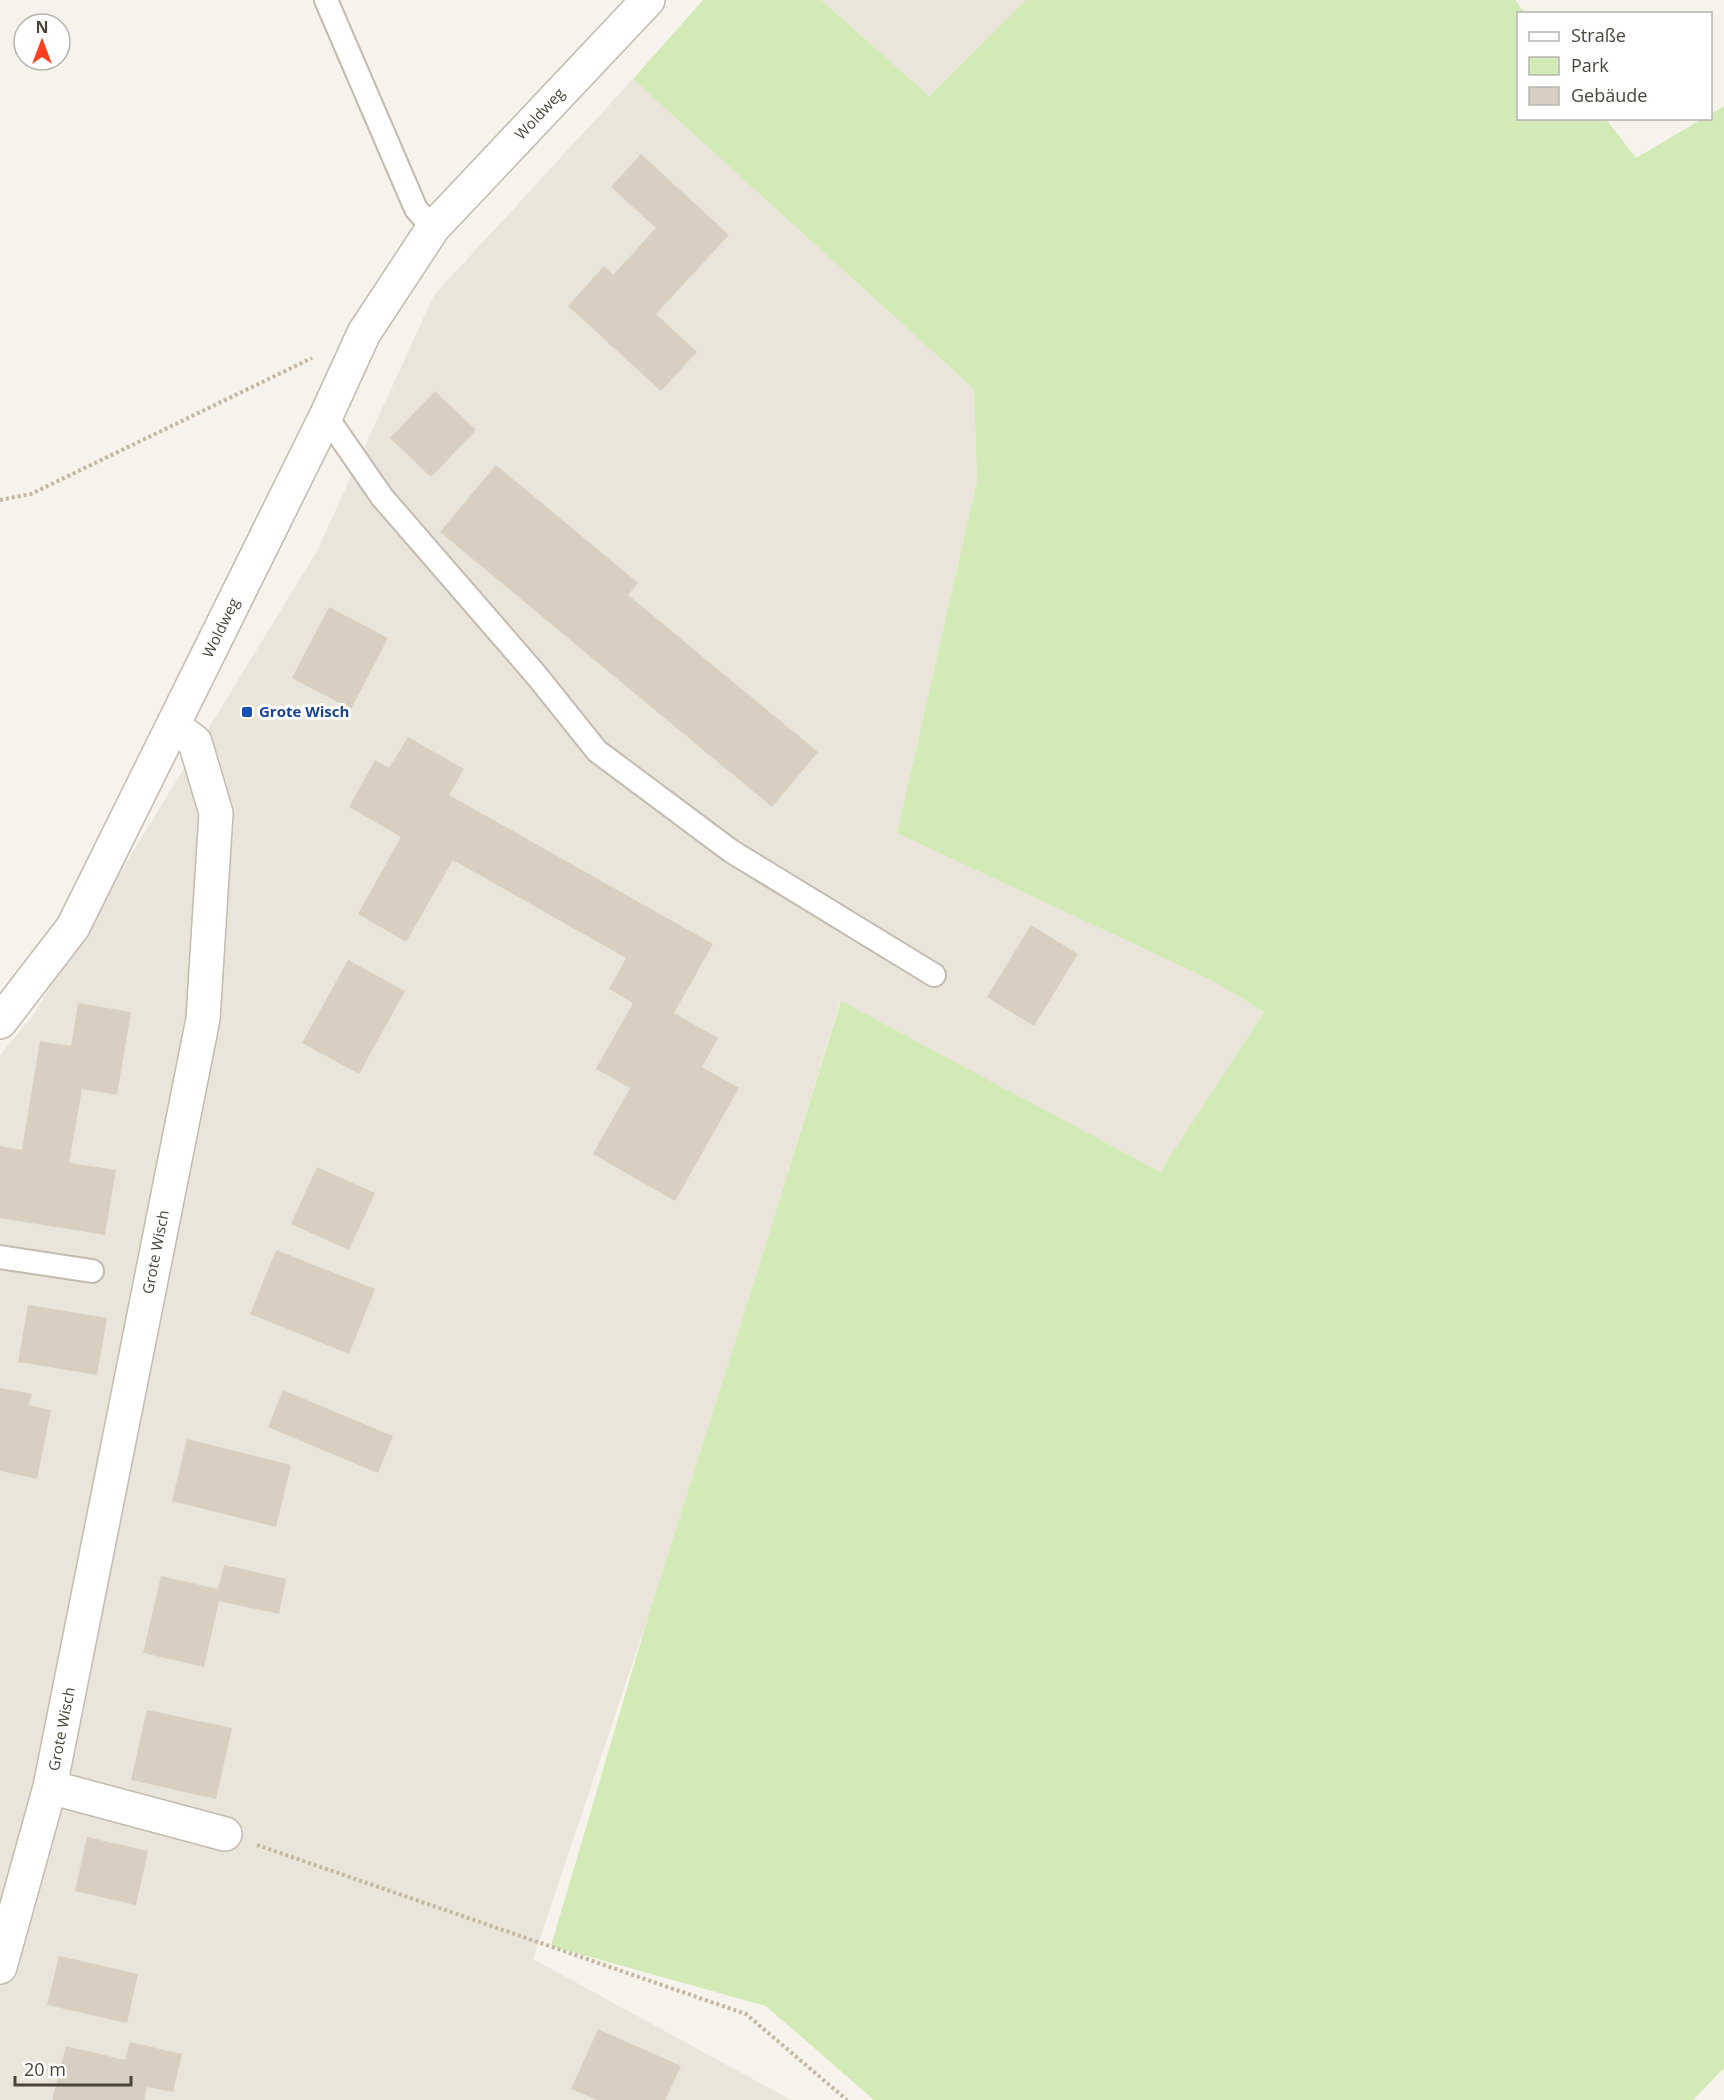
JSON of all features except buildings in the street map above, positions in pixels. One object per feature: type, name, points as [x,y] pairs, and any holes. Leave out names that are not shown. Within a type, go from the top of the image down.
[{"type":"street","name":"Woldweg","points":[[0,1022],[73,927],[326,416],[364,333],[433,228],[648,0]]},
{"type":"street","name":"Grote Wisch","points":[[0,1967],[50,1787],[203,1019],[216,813],[195,742],[173,725]]},
{"type":"street","name":"Grote Wisch","points":[[50,1787],[225,1834]]},
{"type":"lane","points":[[326,0],[416,209],[433,228]]},
{"type":"lane","points":[[326,416],[382,497],[537,676],[597,751],[731,851],[934,975]]},
{"type":"lane","points":[[0,1257],[92,1271]]},
{"type":"path","points":[[0,500],[31,494],[364,333]]},
{"type":"path","points":[[225,1834],[746,2014],[847,2100]]},
{"type":"shaded area","points":[[821,0],[1026,0],[929,96]]},
{"type":"shaded area","points":[[633,79],[974,389],[977,481],[897,833],[1215,982],[1264,1012],[1160,1172],[840,1002],[649,1614],[533,1959],[791,2100],[0,2100],[0,1055],[33,1015],[317,551],[434,295]]},
{"type":"green space","points":[[703,0],[821,0],[929,96],[1026,0],[1515,0],[1524,12],[1517,12],[1517,120],[1607,120],[1636,158],[1700,120],[1712,120],[1712,113],[1724,106],[1724,2068],[1693,2100],[874,2100],[766,2006],[551,1946],[649,1614],[841,1001],[1160,1172],[1264,1012],[1215,982],[897,833],[977,481],[974,389],[633,79]]},
{"type":"place","name":"Grote Wisch","points":[[247,712]]}]
